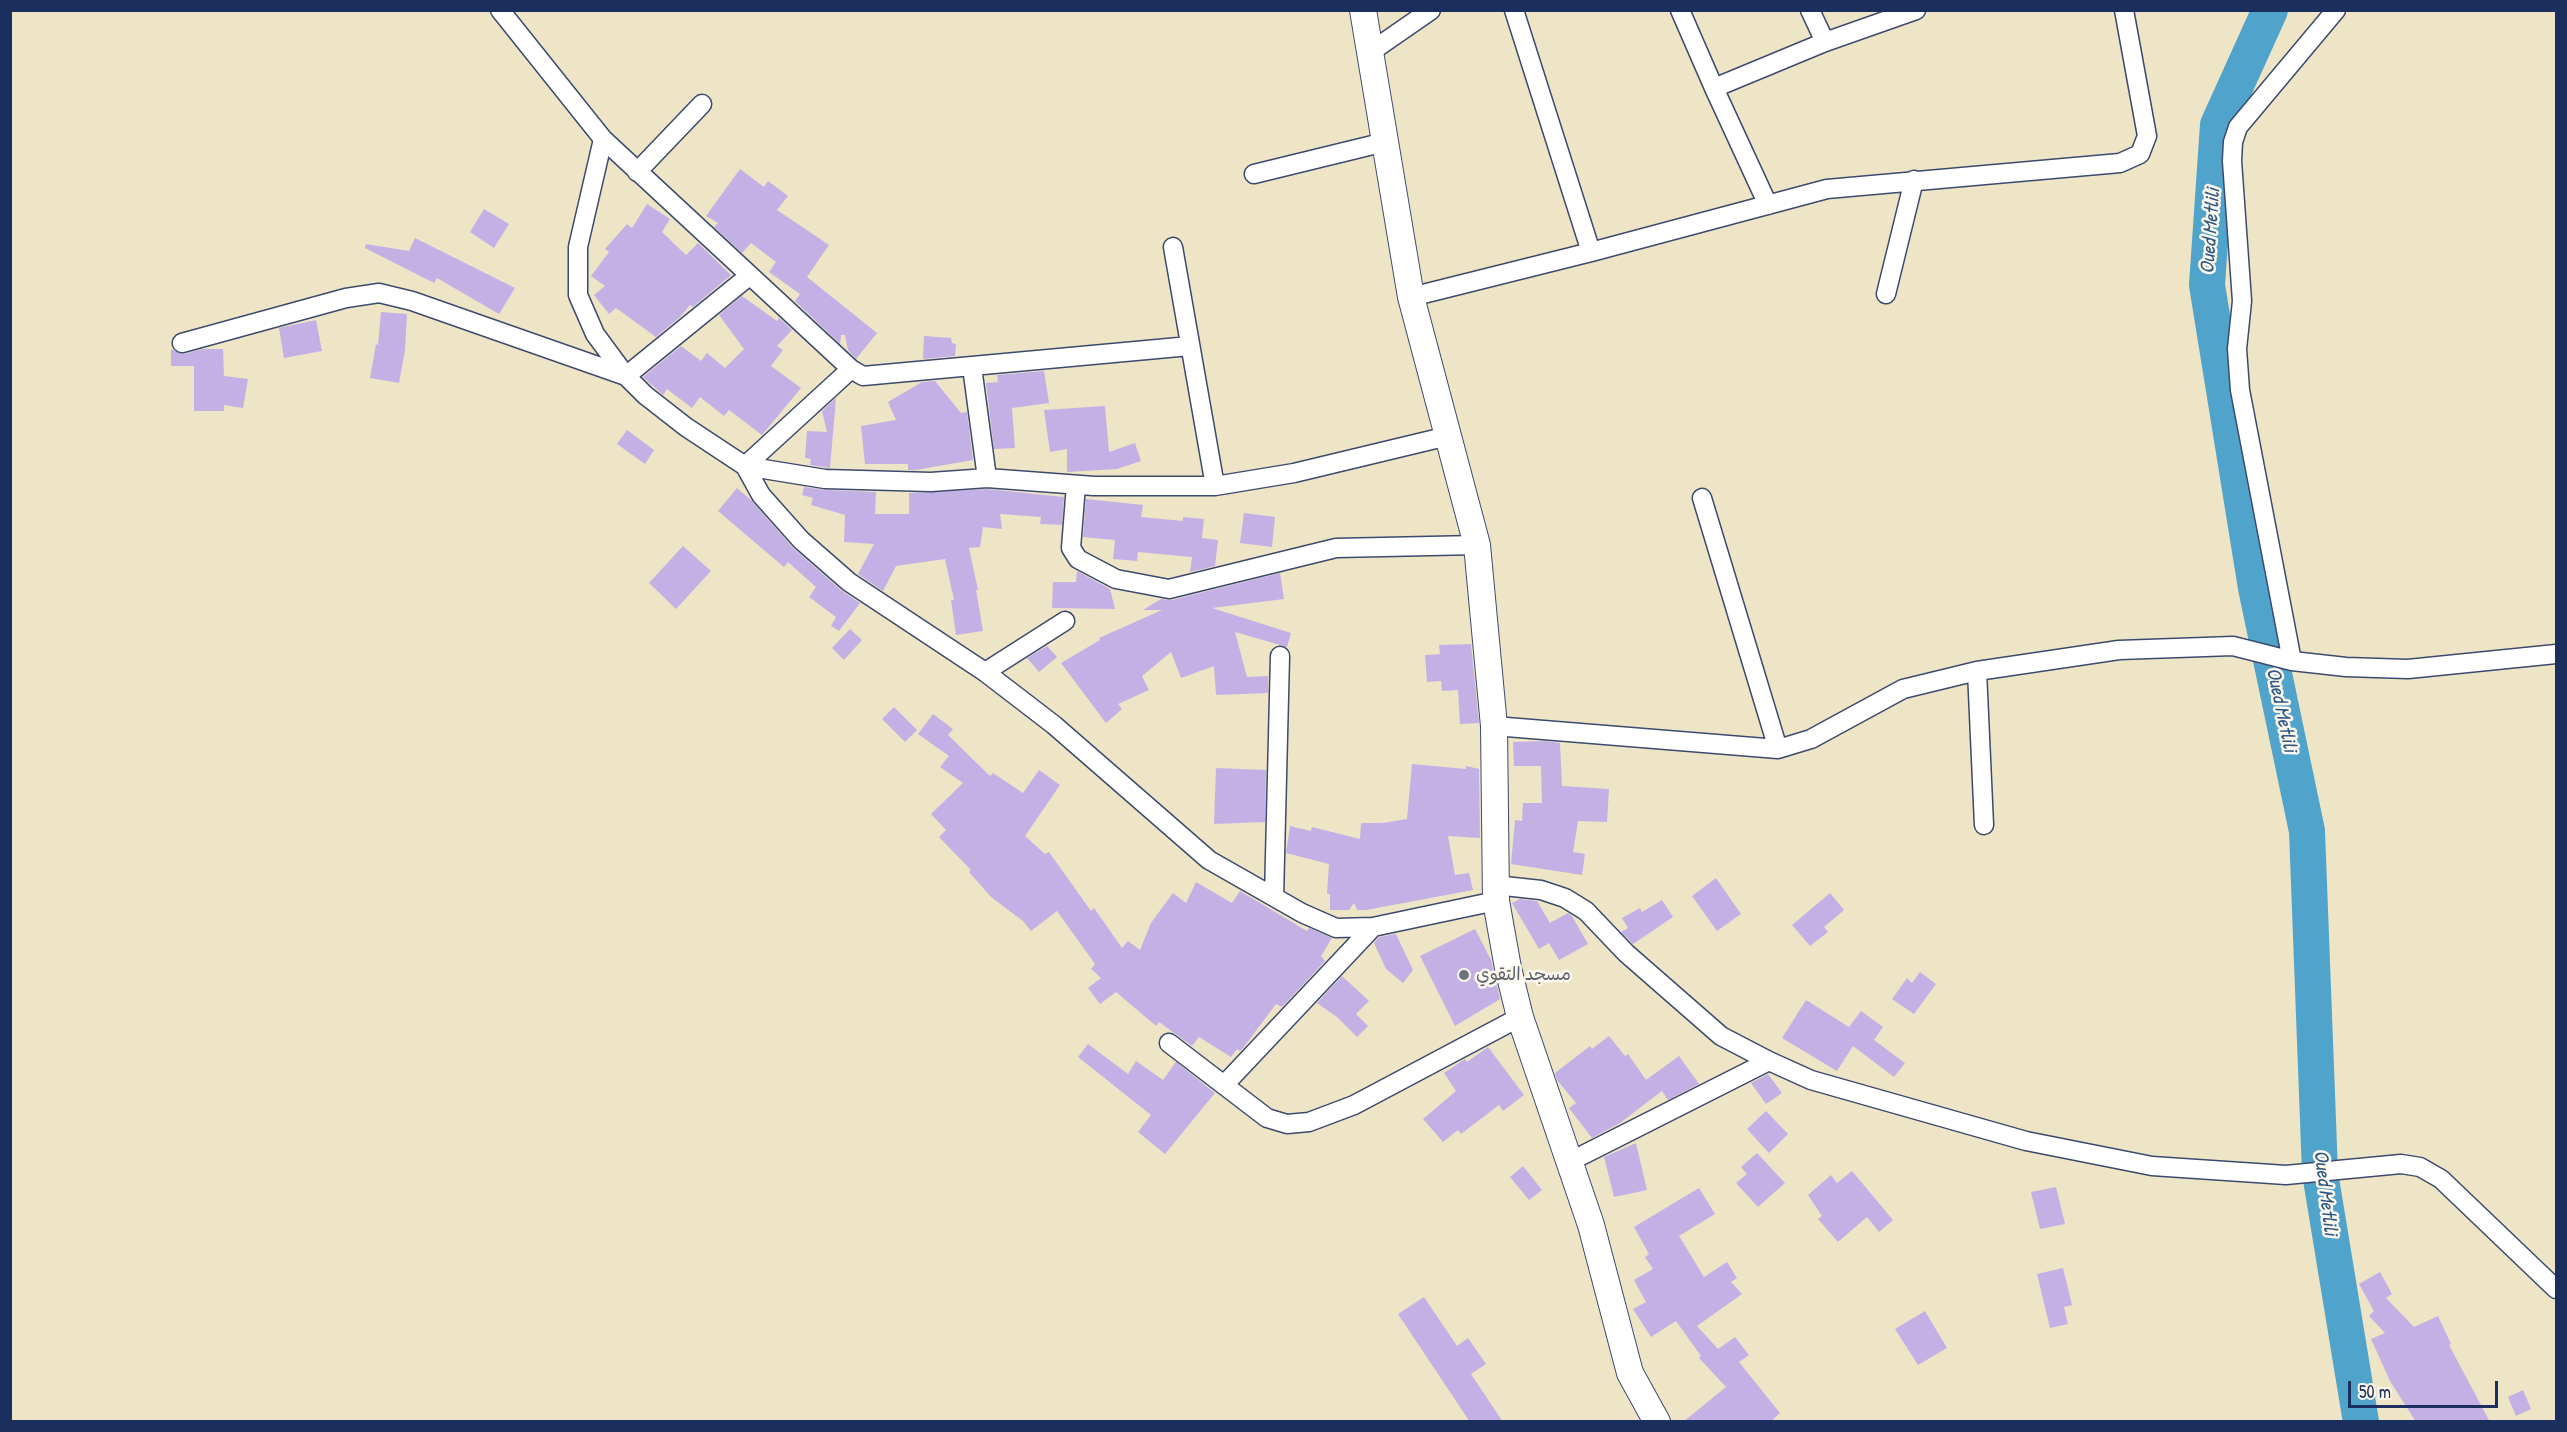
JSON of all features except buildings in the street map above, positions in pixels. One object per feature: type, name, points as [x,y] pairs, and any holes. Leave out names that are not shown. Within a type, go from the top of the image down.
[{"type":"main road","points":[[1363,10],[1411,297],[1477,545],[1494,726],[1495,893],[1520,1017],[1591,1225],[1630,1373],[1658,1422]]},
{"type":"street","points":[[500,10],[603,139],[851,369],[863,376],[885,376],[1191,346]]},
{"type":"street","points":[[1369,53],[1431,10]]},
{"type":"street","points":[[1514,10],[1591,252]]},
{"type":"street","points":[[1680,10],[1768,205]]},
{"type":"street","points":[[1810,10],[1825,42]]},
{"type":"street","points":[[1714,88],[1825,42],[1916,10]]},
{"type":"street","points":[[1411,297],[1827,189],[2120,163],[2140,154],[2147,136],[2124,10]]},
{"type":"street","points":[[2292,661],[2240,390],[2237,349],[2242,301],[2232,161],[2233,142],[2238,127],[2336,10]]},
{"type":"street","points":[[637,172],[702,104]]},
{"type":"street","points":[[603,139],[578,247],[579,295],[595,334],[626,376],[645,395],[686,427],[745,466],[825,479],[931,482],[987,478],[1076,485],[1215,486],[1294,473],[1448,436]]},
{"type":"street","points":[[1254,174],[1385,142]]},
{"type":"street","points":[[1886,294],[1914,180]]},
{"type":"street","points":[[1173,247],[1215,486]]},
{"type":"street","points":[[626,376],[749,276]]},
{"type":"street","points":[[182,343],[346,298],[379,293],[412,301],[626,376]]},
{"type":"street","points":[[972,367],[987,478]]},
{"type":"street","points":[[745,466],[851,369]]},
{"type":"street","points":[[745,466],[761,495],[801,540],[849,582],[985,672],[1054,725],[1209,860],[1274,897],[1336,928],[1373,927],[1495,893],[1541,890],[1565,898],[1586,911],[1626,953],[1721,1036],[1812,1080],[2026,1141],[2152,1166],[2286,1175],[2401,1164],[2420,1167],[2441,1179],[2556,1289]]},
{"type":"street","points":[[1076,485],[1071,548],[1078,559],[1116,579],[1169,589],[1336,548],[1477,545]]},
{"type":"street","points":[[1702,498],[1778,749]]},
{"type":"street","points":[[985,672],[1065,621]]},
{"type":"street","points":[[1494,726],[1778,749],[1811,739],[1903,689],[1977,671],[2119,650],[2234,646],[2292,661],[2346,667],[2408,669],[2556,654]]},
{"type":"street","points":[[1274,897],[1280,656]]},
{"type":"street","points":[[1977,671],[1984,825]]},
{"type":"street","points":[[1224,1085],[1373,927]]},
{"type":"street","points":[[1169,1043],[1267,1118],[1287,1124],[1309,1122],[1354,1105],[1520,1017]]},
{"type":"street","points":[[1569,1162],[1769,1061]]},
{"type":"waterway","name":"Oued Metlili","points":[[2270,10],[2218,125],[2207,285],[2256,588],[2307,831],[2320,1173],[2361,1422]]},
{"type":"place","name":"مسجد التقوي","points":[[1464,975]]}]
